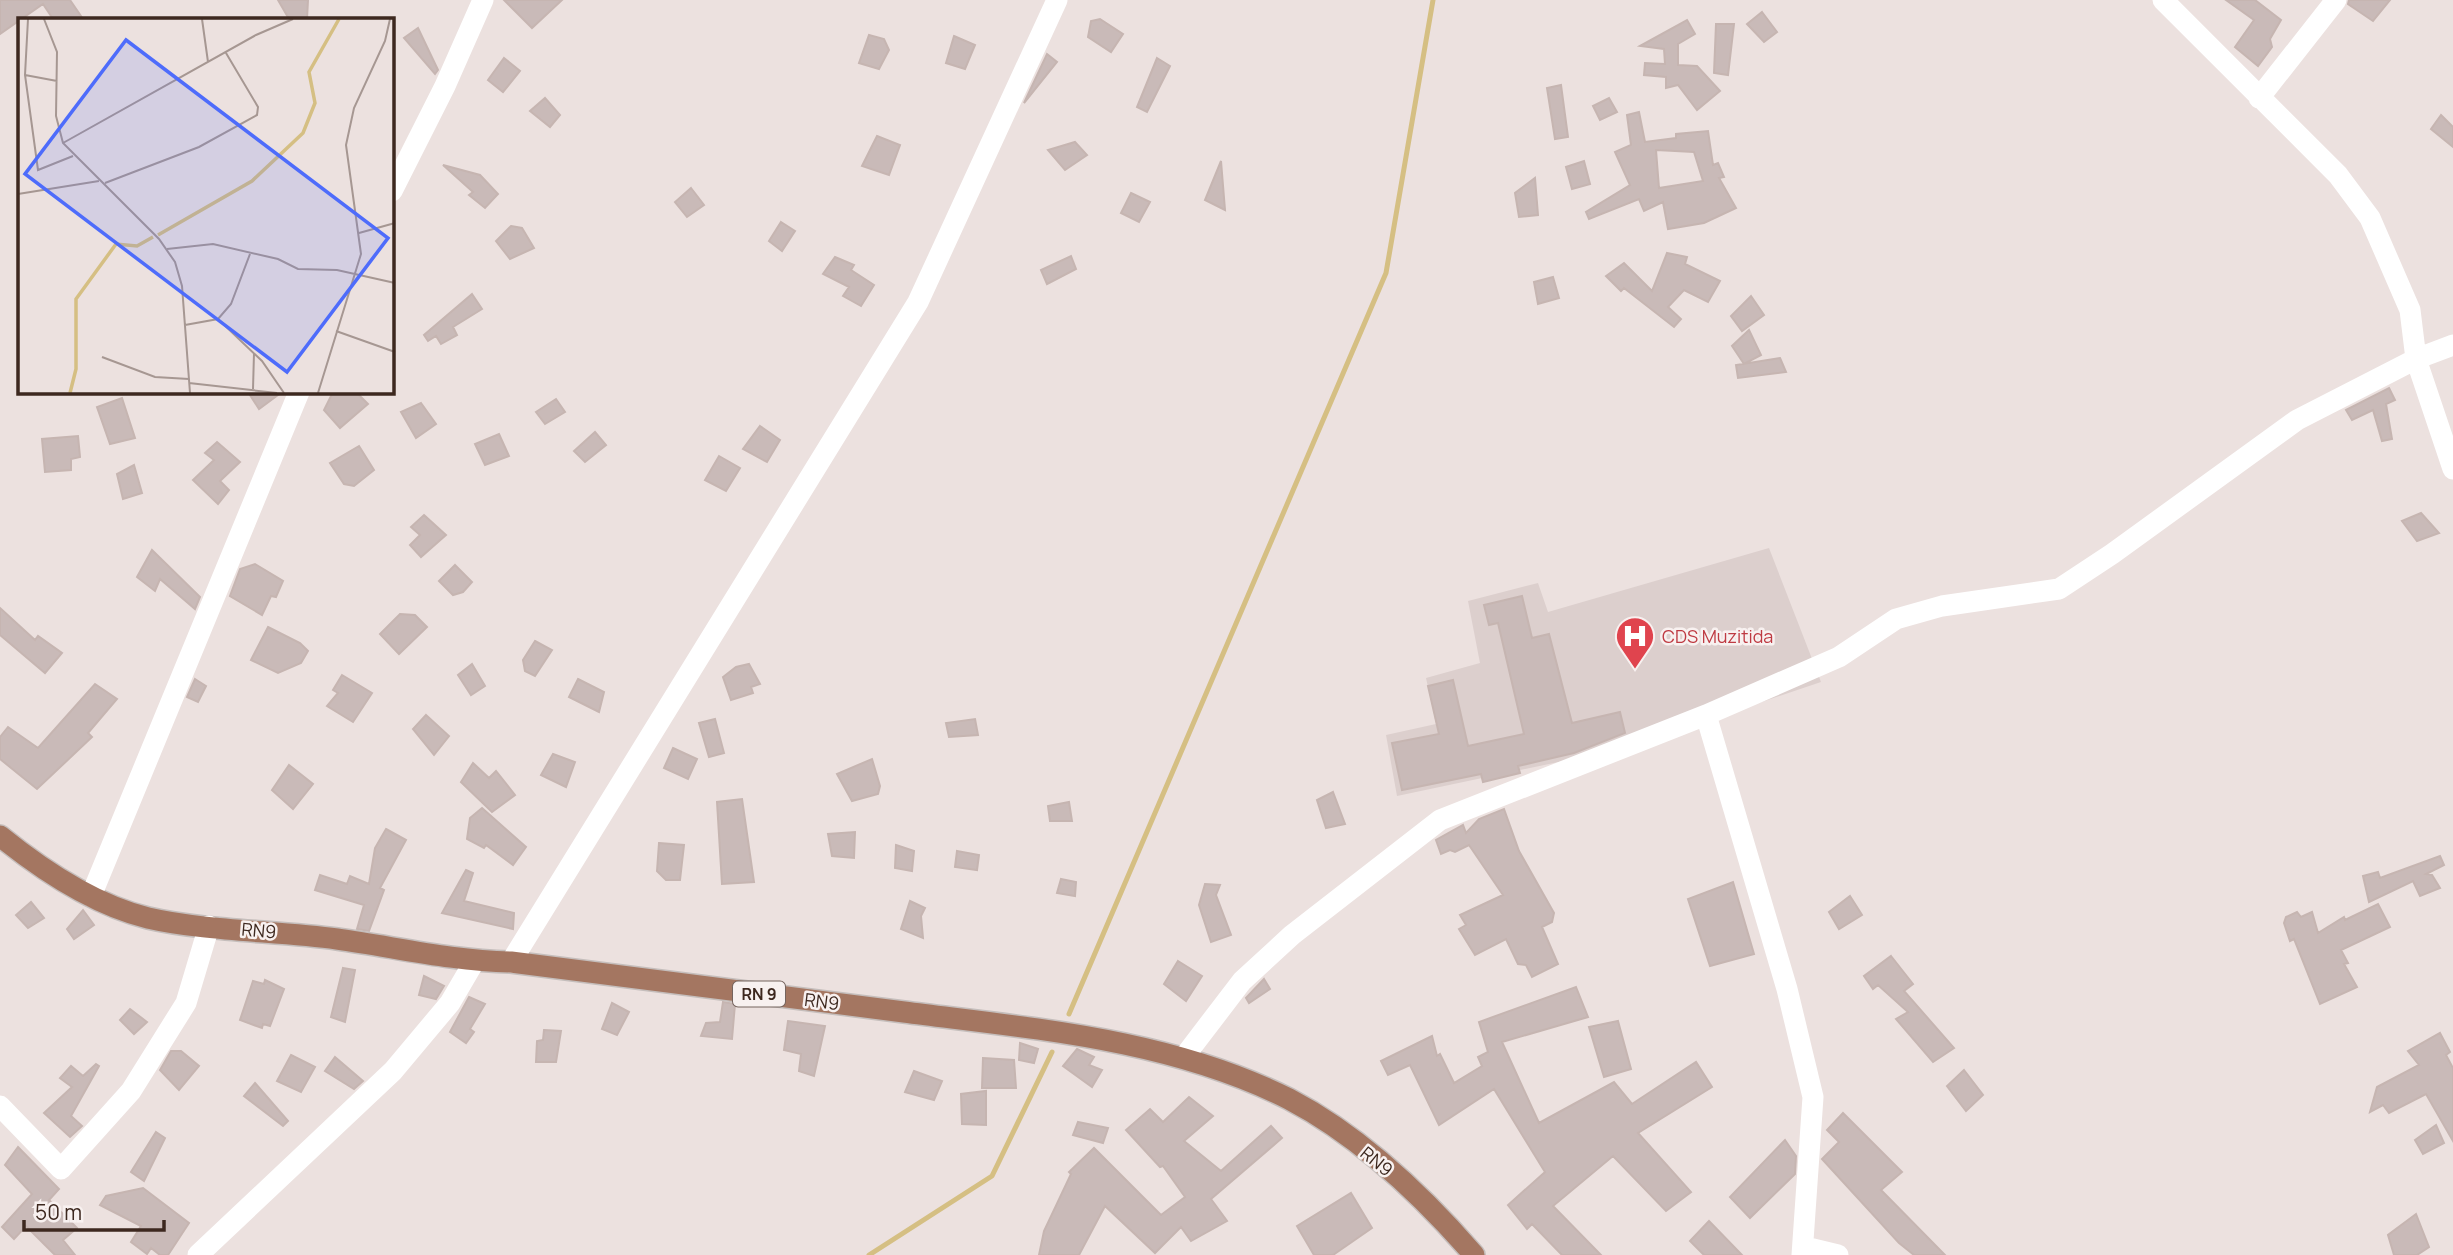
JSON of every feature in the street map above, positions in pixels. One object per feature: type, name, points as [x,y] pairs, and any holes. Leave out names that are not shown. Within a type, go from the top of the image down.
[{"type":"main road","name":"RN9","points":[[0,836],[26,857],[91,895],[147,918],[279,931],[474,962],[511,962],[1089,1035],[1184,1056],[1290,1100],[1342,1133],[1387,1168],[1440,1216],[1474,1255]]},
{"type":"street","points":[[394,187],[445,86],[483,0]]},
{"type":"street","points":[[511,962],[918,302],[1057,0]]},
{"type":"street","points":[[2163,0],[2338,175],[2370,218],[2410,310],[2416,359],[2453,470]]},
{"type":"street","points":[[2259,97],[2336,0]]},
{"type":"street","points":[[1184,1056],[1241,981],[1292,936],[1440,820],[1706,715],[1839,657],[1896,619],[1942,606],[2059,589],[2112,554],[2297,420],[2416,359],[2453,345]]},
{"type":"street","points":[[91,895],[298,394]]},
{"type":"street","points":[[1706,715],[1787,989],[1813,1097],[1804,1251],[1838,1255]]},
{"type":"street","points":[[0,1106],[61,1169],[131,1091],[186,1003],[208,926]]},
{"type":"street","points":[[198,1255],[393,1071],[450,1003],[474,962]]},
{"type":"shaded area","name":"CDS Muzitida","points":[[1769,548],[1821,682],[1625,748],[1397,796],[1386,735],[1436,724],[1426,678],[1480,663],[1468,601],[1538,583],[1548,612]]},
{"type":"building","points":[[0,0],[70,0],[82,18],[52,18],[43,4],[23,18],[18,18],[18,21],[0,34]]},
{"type":"building","points":[[278,0],[308,0],[307,18],[288,18]]},
{"type":"building","points":[[504,0],[562,0],[532,28]]},
{"type":"building","points":[[2226,0],[2255,0],[2281,20],[2270,39],[2272,47],[2258,66],[2235,47],[2254,20]]},
{"type":"building","points":[[2349,0],[2390,0],[2373,21],[2348,4]]},
{"type":"building","points":[[1762,12],[1777,32],[1764,42],[1747,24]]},
{"type":"building","points":[[1100,19],[1123,34],[1111,52],[1088,37],[1091,21]]},
{"type":"building","points":[[1687,20],[1695,34],[1678,44],[1678,65],[1697,66],[1720,91],[1697,110],[1678,85],[1666,88],[1666,77],[1644,75],[1645,63],[1665,64],[1664,49],[1640,46]]},
{"type":"building","points":[[1716,24],[1734,24],[1728,75],[1714,73]]},
{"type":"building","points":[[418,28],[438,70],[435,74],[404,38]]},
{"type":"building","points":[[869,35],[884,39],[889,50],[879,69],[859,63]]},
{"type":"building","points":[[954,36],[975,45],[965,69],[946,63]]},
{"type":"building","points":[[1047,54],[1057,62],[1024,103]]},
{"type":"building","points":[[504,58],[520,71],[503,92],[488,80]]},
{"type":"building","points":[[1157,58],[1170,66],[1147,112],[1137,107]]},
{"type":"building","points":[[1561,85],[1568,137],[1555,139],[1547,88]]},
{"type":"building","points":[[545,98],[560,115],[550,127],[530,111]]},
{"type":"building","points":[[1609,98],[1617,112],[1600,120],[1593,106]]},
{"type":"building","points":[[1639,112],[1645,142],[1676,138],[1676,134],[1708,131],[1713,165],[1718,163],[1724,177],[1719,178],[1736,208],[1704,223],[1668,229],[1663,202],[1644,211],[1639,199],[1589,219],[1586,212],[1630,185],[1615,152],[1631,145],[1627,115]],"holes":[[[1656,150],[1694,152],[1703,181],[1659,188]]]},
{"type":"building","points":[[2441,115],[2453,127],[2453,147],[2431,129]]},
{"type":"building","points":[[877,136],[900,145],[889,175],[862,166]]},
{"type":"building","points":[[1075,142],[1087,155],[1065,170],[1048,150]]},
{"type":"building","points":[[1221,161],[1225,210],[1205,200]]},
{"type":"building","points":[[1584,161],[1590,184],[1572,189],[1566,167]]},
{"type":"building","points":[[443,165],[480,175],[498,194],[485,208],[469,195],[473,192]]},
{"type":"building","points":[[1535,178],[1538,215],[1519,217],[1515,193]]},
{"type":"building","points":[[691,188],[704,205],[687,217],[675,202]]},
{"type":"building","points":[[1131,193],[1150,202],[1139,222],[1121,213]]},
{"type":"building","points":[[781,222],[795,231],[782,251],[769,241]]},
{"type":"building","points":[[511,226],[522,228],[534,248],[510,259],[496,241]]},
{"type":"building","points":[[1667,253],[1687,257],[1685,264],[1720,281],[1708,302],[1684,290],[1668,307],[1681,319],[1674,327],[1624,288],[1621,291],[1606,276],[1624,263],[1652,291]]},
{"type":"building","points":[[1071,256],[1076,269],[1047,284],[1041,270]]},
{"type":"building","points":[[835,257],[854,265],[851,270],[874,285],[861,306],[843,296],[849,287],[823,274]]},
{"type":"building","points":[[1553,277],[1559,298],[1538,304],[1534,282]]},
{"type":"building","points":[[472,294],[482,309],[453,327],[457,335],[441,344],[436,336],[428,341],[424,335]]},
{"type":"building","points":[[1751,296],[1764,315],[1742,331],[1731,316]]},
{"type":"building","points":[[1749,330],[1761,355],[1744,364],[1732,346]]},
{"type":"building","points":[[1780,358],[1786,372],[1738,378],[1736,365]]},
{"type":"building","points":[[2389,388],[2395,400],[2386,404],[2392,439],[2382,441],[2373,410],[2352,420],[2346,410]]},
{"type":"building","points":[[249,394],[279,394],[259,409]]},
{"type":"building","points":[[332,394],[358,394],[368,404],[340,428],[324,410]]},
{"type":"building","points":[[122,398],[135,438],[110,444],[97,407]]},
{"type":"building","points":[[556,399],[565,412],[545,424],[536,412]]},
{"type":"building","points":[[421,403],[436,424],[416,438],[401,412]]},
{"type":"building","points":[[760,426],[780,440],[767,462],[743,449]]},
{"type":"building","points":[[595,432],[606,445],[585,462],[574,451]]},
{"type":"building","points":[[499,434],[509,456],[485,465],[475,444]]},
{"type":"building","points":[[78,436],[80,457],[71,459],[71,470],[45,472],[42,439]]},
{"type":"building","points":[[217,442],[240,462],[220,481],[229,490],[218,504],[193,480],[214,460],[205,453]]},
{"type":"building","points":[[359,446],[374,470],[354,486],[344,484],[330,463]]},
{"type":"building","points":[[719,456],[740,468],[726,491],[705,480]]},
{"type":"building","points":[[134,465],[142,493],[123,499],[117,474]]},
{"type":"building","points":[[2421,513],[2439,533],[2417,541],[2402,521]]},
{"type":"building","points":[[424,515],[446,535],[421,557],[410,545],[420,535],[411,527]]},
{"type":"building","points":[[152,550],[200,597],[195,609],[160,579],[155,591],[137,577]]},
{"type":"building","points":[[255,564],[283,581],[276,597],[271,596],[262,615],[230,596],[240,569]]},
{"type":"building","points":[[455,565],[472,582],[463,592],[453,595],[439,581]]},
{"type":"building","points":[[1522,596],[1532,638],[1549,634],[1572,723],[1620,712],[1625,733],[1574,753],[1518,766],[1520,773],[1483,782],[1481,774],[1402,790],[1392,743],[1439,734],[1428,686],[1453,680],[1468,746],[1524,734],[1498,623],[1489,625],[1484,605]]},
{"type":"building","points":[[0,608],[35,640],[38,636],[62,653],[45,673],[0,635]]},
{"type":"building","points":[[400,614],[415,615],[427,627],[399,654],[380,634]]},
{"type":"building","points":[[268,627],[300,643],[308,651],[301,663],[278,673],[251,660]]},
{"type":"building","points":[[535,641],[552,650],[535,676],[525,671],[523,660]]},
{"type":"building","points":[[472,664],[485,686],[471,695],[458,675]]},
{"type":"building","points":[[749,664],[760,684],[751,687],[753,693],[731,700],[723,677],[736,667]]},
{"type":"building","points":[[342,675],[372,693],[353,722],[327,706],[338,693],[333,690]]},
{"type":"building","points":[[195,679],[206,686],[198,702],[187,697]]},
{"type":"building","points":[[578,679],[604,692],[599,712],[569,697]]},
{"type":"building","points":[[95,684],[117,699],[88,733],[92,737],[37,789],[0,759],[0,737],[8,727],[38,748]]},
{"type":"building","points":[[426,715],[449,736],[434,755],[413,729]]},
{"type":"building","points":[[715,719],[724,753],[709,757],[699,723]]},
{"type":"building","points":[[975,719],[978,735],[949,737],[946,723]]},
{"type":"building","points":[[673,748],[697,759],[688,779],[664,768]]},
{"type":"building","points":[[553,754],[575,762],[566,787],[541,775]]},
{"type":"building","points":[[872,759],[880,786],[878,794],[852,801],[837,774]]},
{"type":"building","points":[[473,763],[489,778],[496,771],[515,795],[492,812],[461,782]]},
{"type":"building","points":[[289,765],[313,784],[293,809],[272,790]]},
{"type":"building","points":[[1333,792],[1345,824],[1326,828],[1317,800]]},
{"type":"building","points":[[742,799],[754,882],[722,884],[717,802]]},
{"type":"building","points":[[1069,802],[1072,821],[1050,821],[1048,806]]},
{"type":"building","points":[[482,808],[526,847],[513,865],[486,845],[484,848],[467,839],[470,818]]},
{"type":"building","points":[[1504,809],[1519,851],[1554,913],[1552,922],[1542,927],[1558,964],[1532,977],[1526,965],[1518,964],[1506,939],[1475,955],[1459,929],[1466,925],[1460,915],[1503,895],[1469,845],[1455,852],[1450,850],[1441,854],[1436,840],[1463,825],[1466,833],[1479,819]]},
{"type":"building","points":[[386,829],[406,840],[380,888],[384,890],[369,931],[357,929],[364,905],[315,890],[320,875],[347,884],[350,876],[369,884],[375,848]]},
{"type":"building","points":[[855,832],[854,858],[832,856],[828,834]]},
{"type":"building","points":[[659,843],[684,845],[680,880],[666,880],[657,871]]},
{"type":"building","points":[[896,845],[914,851],[912,871],[895,868]]},
{"type":"building","points":[[957,851],[979,855],[977,870],[955,867]]},
{"type":"building","points":[[2440,856],[2444,865],[2426,874],[2432,875],[2440,888],[2420,896],[2413,881],[2369,902],[2363,876],[2378,872],[2380,878]]},
{"type":"building","points":[[466,870],[473,873],[464,901],[514,913],[513,929],[442,913]]},
{"type":"building","points":[[1061,879],[1076,882],[1075,896],[1057,893]]},
{"type":"building","points":[[1733,882],[1754,954],[1710,966],[1688,899]]},
{"type":"building","points":[[1205,884],[1220,885],[1216,895],[1231,935],[1211,942],[1199,905]]},
{"type":"building","points":[[1850,896],[1862,915],[1839,929],[1829,912]]},
{"type":"building","points":[[910,901],[925,908],[921,916],[923,938],[901,929]]},
{"type":"building","points":[[31,902],[44,918],[28,928],[16,915]]},
{"type":"building","points":[[2378,904],[2390,927],[2341,950],[2348,963],[2344,964],[2357,987],[2320,1004],[2294,939],[2290,941],[2284,923],[2286,917],[2297,912],[2301,917],[2312,912],[2318,933],[2344,917],[2345,920]]},
{"type":"building","points":[[83,910],[94,925],[74,939],[67,929]]},
{"type":"building","points":[[1891,956],[1913,984],[1904,991],[1954,1048],[1933,1062],[1896,1019],[1908,1012],[1878,985],[1873,989],[1864,976]]},
{"type":"building","points":[[1178,961],[1202,976],[1186,1001],[1164,984]]},
{"type":"building","points":[[343,968],[355,970],[345,1022],[331,1017]]},
{"type":"building","points":[[424,976],[444,986],[436,999],[419,995]]},
{"type":"building","points":[[1264,979],[1270,989],[1249,1003],[1246,998]]},
{"type":"building","points":[[265,980],[284,989],[270,1026],[263,1024],[262,1028],[240,1020],[253,981],[264,984]]},
{"type":"building","points":[[1576,987],[1588,1017],[1502,1042],[1539,1123],[1614,1082],[1632,1104],[1696,1062],[1712,1087],[1638,1133],[1691,1192],[1666,1211],[1613,1156],[1553,1206],[1601,1255],[1562,1255],[1532,1224],[1527,1229],[1508,1205],[1545,1172],[1494,1089],[1439,1125],[1410,1065],[1388,1075],[1381,1061],[1432,1036],[1437,1056],[1440,1054],[1454,1083],[1482,1066],[1478,1057],[1488,1052],[1479,1022]]},
{"type":"building","points":[[469,997],[485,1004],[470,1029],[474,1032],[466,1043],[450,1032]]},
{"type":"building","points":[[723,1002],[735,1004],[732,1039],[701,1036],[706,1023],[720,1022]]},
{"type":"building","points":[[612,1003],[629,1012],[617,1035],[602,1029]]},
{"type":"building","points":[[130,1009],[147,1022],[134,1034],[120,1020]]},
{"type":"building","points":[[788,1021],[825,1026],[814,1076],[799,1071],[801,1054],[784,1050]]},
{"type":"building","points":[[1618,1021],[1631,1069],[1604,1077],[1589,1027]]},
{"type":"building","points":[[544,1030],[561,1031],[556,1062],[536,1062],[537,1041],[543,1040]]},
{"type":"building","points":[[2440,1033],[2450,1052],[2446,1055],[2453,1068],[2453,1141],[2426,1094],[2389,1113],[2383,1105],[2370,1112],[2377,1087],[2419,1065],[2408,1051]]},
{"type":"building","points":[[1020,1043],[1038,1049],[1034,1063],[1019,1060]]},
{"type":"building","points":[[1077,1049],[1094,1057],[1089,1065],[1102,1070],[1092,1087],[1063,1066]]},
{"type":"building","points":[[171,1051],[181,1051],[199,1066],[179,1090],[160,1070]]},
{"type":"building","points":[[291,1055],[315,1067],[301,1092],[277,1081]]},
{"type":"building","points":[[335,1057],[363,1081],[354,1089],[325,1071]]},
{"type":"building","points":[[983,1058],[1014,1060],[1016,1088],[982,1088]]},
{"type":"building","points":[[96,1064],[99,1066],[71,1116],[82,1126],[70,1137],[44,1113],[72,1087],[60,1078],[71,1066],[83,1076]]},
{"type":"building","points":[[1964,1070],[1983,1095],[1966,1111],[1947,1086]]},
{"type":"building","points":[[914,1071],[942,1081],[934,1100],[905,1092]]},
{"type":"building","points":[[255,1083],[288,1121],[283,1126],[244,1096]]},
{"type":"building","points":[[986,1091],[986,1125],[962,1124],[961,1094]]},
{"type":"building","points":[[1189,1097],[1213,1116],[1184,1141],[1221,1171],[1271,1126],[1282,1138],[1211,1199],[1227,1221],[1191,1241],[1181,1227],[1155,1253],[1105,1206],[1079,1255],[1039,1255],[1044,1231],[1071,1174],[1069,1172],[1094,1148],[1161,1215],[1185,1197],[1163,1166],[1160,1167],[1126,1130],[1150,1109],[1163,1122]]},
{"type":"building","points":[[1843,1113],[1902,1172],[1881,1190],[1945,1255],[1914,1255],[1899,1243],[1822,1159],[1839,1142],[1827,1130]]},
{"type":"building","points":[[1078,1122],[1108,1128],[1103,1143],[1073,1135]]},
{"type":"building","points":[[2436,1125],[2444,1143],[2423,1154],[2415,1140]]},
{"type":"building","points":[[156,1132],[165,1138],[144,1181],[131,1172]]},
{"type":"building","points":[[1785,1140],[1796,1156],[1795,1174],[1750,1218],[1730,1197]]},
{"type":"building","points":[[18,1147],[59,1189],[49,1200],[77,1228],[63,1240],[75,1255],[55,1255],[26,1226],[14,1239],[2,1227],[32,1194],[5,1165]]},
{"type":"building","points":[[143,1188],[189,1223],[168,1255],[160,1255],[151,1248],[147,1254],[131,1242],[141,1226],[100,1205],[106,1196]]},
{"type":"building","points":[[1351,1193],[1372,1228],[1333,1255],[1314,1255],[1297,1226]]},
{"type":"building","points":[[2416,1214],[2429,1247],[2417,1255],[2394,1255],[2388,1235]]},
{"type":"building","points":[[1709,1221],[1742,1255],[1704,1255],[1690,1241]]},
{"type":"waterway","points":[[1069,1014],[1386,273],[1433,0]]},
{"type":"waterway","points":[[869,1255],[992,1176],[1052,1052]]},
{"type":"place","name":"CDS Muzitida","points":[[1635,670]]}]
